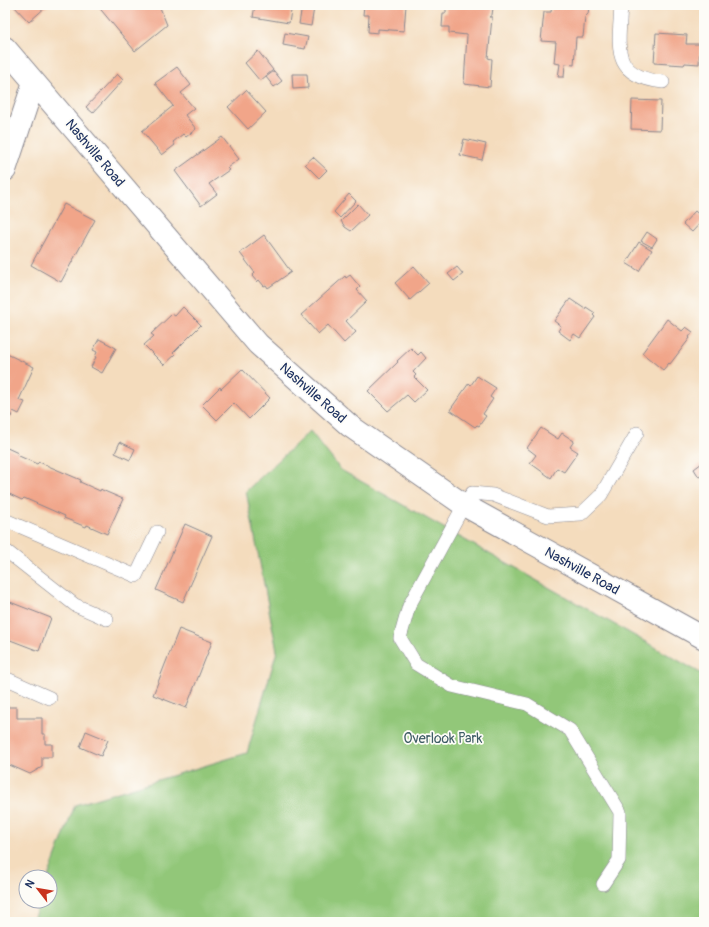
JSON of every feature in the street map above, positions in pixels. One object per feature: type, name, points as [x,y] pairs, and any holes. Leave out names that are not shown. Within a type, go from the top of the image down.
[{"type":"street","name":"Nashville Road","points":[[5,48],[258,344],[350,426],[464,505],[704,638]]},
{"type":"street","points":[[5,170],[34,82]]},
{"type":"lane","points":[[621,5],[619,49],[623,62],[634,75],[649,80],[663,82]]},
{"type":"lane","points":[[603,884],[619,860],[620,812],[570,730],[527,704],[452,686],[416,664],[400,638],[408,606],[472,493],[493,496],[548,516],[581,514],[601,495],[637,433]]},
{"type":"lane","points":[[5,520],[136,576],[156,532]]},
{"type":"lane","points":[[5,550],[75,605],[108,619]]},
{"type":"lane","points":[[5,678],[50,698]]},
{"type":"green space","name":"Overlook Park","points":[[310,431],[341,470],[704,675],[704,922],[32,922],[37,909],[58,909],[58,869],[51,869],[75,805],[247,753],[277,651],[246,491]]},
{"type":"building","points":[[13,5],[48,5],[29,22]]},
{"type":"building","points":[[97,5],[159,5],[167,25],[135,51]]},
{"type":"building","points":[[255,5],[292,5],[289,23],[253,17]]},
{"type":"building","points":[[364,5],[406,5],[404,31],[378,29],[378,33],[368,32],[369,15],[363,15]]},
{"type":"building","points":[[446,5],[491,5],[493,8],[492,15],[489,17],[492,17],[488,58],[492,59],[490,87],[464,84],[467,35],[449,33],[449,27],[442,27],[443,13],[446,13]]},
{"type":"building","points":[[552,5],[587,5],[589,7],[588,14],[585,17],[583,37],[576,37],[574,65],[565,64],[564,77],[558,77],[560,64],[554,63],[556,42],[541,41],[544,12],[551,12]]},
{"type":"building","points":[[302,6],[314,8],[311,26],[299,24]]},
{"type":"building","points":[[285,33],[308,37],[305,49],[283,45]]},
{"type":"building","points":[[656,33],[687,35],[686,44],[700,44],[699,64],[685,63],[684,65],[654,63]]},
{"type":"building","points":[[258,51],[273,70],[260,81],[245,63]]},
{"type":"building","points":[[177,67],[191,85],[181,93],[194,108],[185,115],[196,129],[186,137],[183,134],[173,142],[175,145],[162,155],[142,131],[173,106],[155,83]]},
{"type":"building","points":[[274,71],[282,81],[274,87],[266,77]]},
{"type":"building","points":[[117,74],[123,80],[93,113],[86,107]]},
{"type":"building","points":[[292,74],[307,74],[308,88],[293,89]]},
{"type":"building","points":[[246,90],[266,112],[248,129],[228,107]]},
{"type":"building","points":[[632,100],[661,101],[660,130],[631,129]]},
{"type":"building","points":[[222,137],[239,159],[227,168],[229,170],[209,184],[217,194],[201,206],[175,171]]},
{"type":"building","points":[[464,139],[486,144],[482,160],[460,155]]},
{"type":"building","points":[[313,157],[327,170],[319,178],[305,164]]},
{"type":"building","points":[[349,194],[356,201],[340,218],[334,212]]},
{"type":"building","points":[[64,204],[95,220],[61,282],[31,265]]},
{"type":"building","points":[[358,204],[368,215],[351,231],[345,227],[341,221]]},
{"type":"building","points":[[695,211],[704,219],[692,232],[683,224]]},
{"type":"building","points":[[647,232],[657,239],[652,247],[641,241]]},
{"type":"building","points":[[264,235],[291,272],[268,288],[259,280],[257,282],[252,276],[255,273],[240,253]]},
{"type":"building","points":[[639,242],[652,250],[639,271],[626,263]]},
{"type":"building","points":[[414,266],[429,283],[410,300],[395,283]]},
{"type":"building","points":[[457,267],[463,274],[454,281],[448,274]]},
{"type":"building","points":[[350,275],[360,287],[357,290],[367,301],[346,321],[356,332],[344,343],[328,325],[318,334],[301,315],[345,276],[346,278]]},
{"type":"building","points":[[570,299],[585,309],[586,307],[595,313],[593,315],[595,317],[580,338],[574,334],[570,340],[558,331],[561,326],[554,321]]},
{"type":"building","points":[[183,307],[201,325],[173,353],[175,355],[164,365],[144,345],[154,336],[151,334],[172,314],[175,316]]},
{"type":"building","points":[[667,319],[682,331],[686,327],[693,332],[670,364],[669,363],[663,370],[642,353]]},
{"type":"building","points":[[99,339],[116,348],[102,373],[91,367],[97,352],[93,350]]},
{"type":"building","points":[[411,348],[418,355],[421,352],[426,358],[413,372],[416,375],[414,377],[427,390],[414,402],[407,395],[388,411],[368,391]]},
{"type":"building","points":[[7,354],[34,367],[19,400],[25,402],[19,414],[13,411],[11,417],[5,415],[5,359]]},
{"type":"building","points":[[242,369],[270,398],[249,419],[234,403],[217,420],[202,405],[220,387],[221,389]]},
{"type":"building","points":[[477,376],[496,388],[490,397],[493,399],[483,414],[486,416],[479,426],[477,425],[475,427],[450,410],[469,383],[471,385]]},
{"type":"building","points":[[541,428],[558,439],[562,433],[574,441],[570,447],[578,452],[564,472],[557,468],[551,478],[530,463],[536,455],[527,448]]},
{"type":"building","points":[[120,442],[135,449],[130,460],[115,453]]},
{"type":"building","points":[[5,447],[18,453],[17,455],[37,464],[39,462],[81,480],[80,482],[100,491],[101,489],[123,499],[107,534],[87,525],[86,527],[64,518],[65,516],[24,498],[22,500],[5,492]]},
{"type":"building","points":[[702,463],[704,467],[704,474],[699,477],[694,469]]},
{"type":"building","points":[[185,524],[212,536],[183,602],[156,590]]},
{"type":"building","points":[[5,600],[51,618],[39,651],[5,638]]},
{"type":"building","points":[[179,629],[212,642],[186,708],[153,695]]},
{"type":"building","points":[[5,707],[17,707],[17,718],[42,718],[42,734],[45,734],[45,744],[52,744],[52,757],[42,757],[42,767],[30,774],[5,763]]},
{"type":"building","points":[[86,731],[108,740],[101,756],[80,747]]}]
